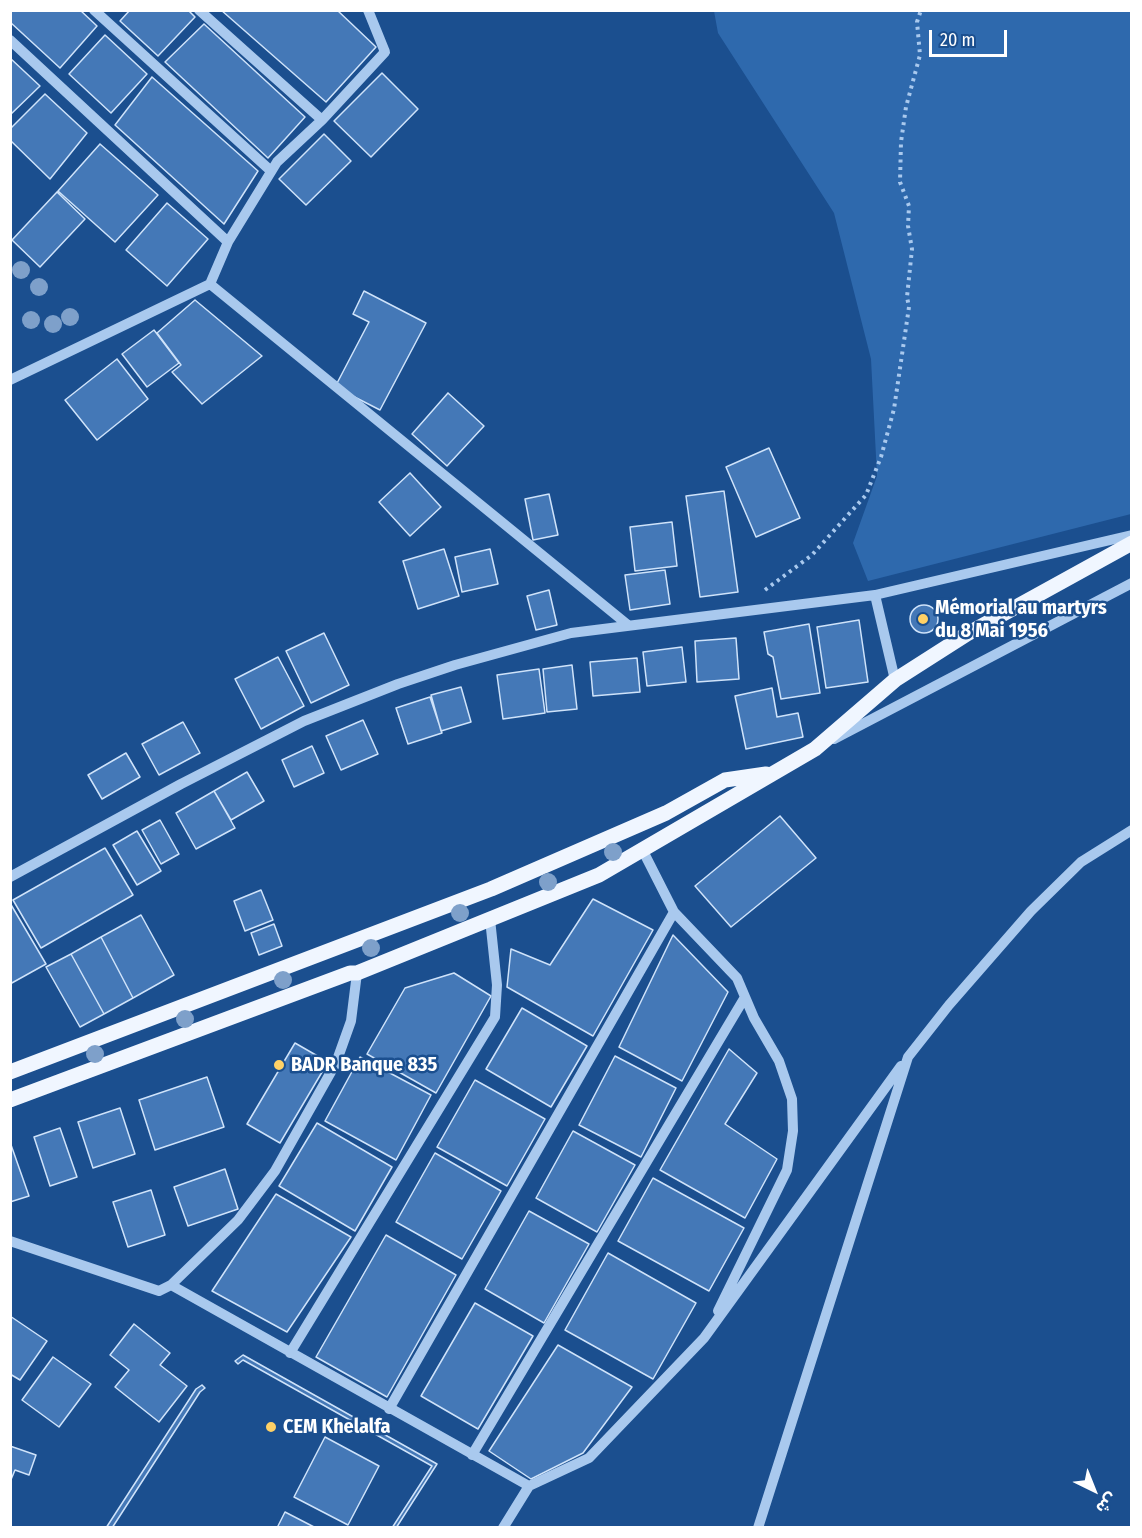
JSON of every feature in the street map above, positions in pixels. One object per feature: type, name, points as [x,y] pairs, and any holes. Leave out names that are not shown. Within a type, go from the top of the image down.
[{"type":"main road","points":[[10,1100],[350,973],[357,973],[599,875],[815,749],[895,680],[967,634],[1131,543]]},
{"type":"main road","points":[[10,1072],[491,889],[666,813],[725,780],[772,773]]},
{"type":"street","points":[[94,10],[271,171]]},
{"type":"street","points":[[199,10],[322,120]]},
{"type":"street","points":[[10,380],[210,284],[228,242],[271,171],[385,52],[368,10]]},
{"type":"street","points":[[10,40],[228,242]]},
{"type":"street","points":[[210,284],[628,625]]},
{"type":"street","points":[[10,877],[181,783],[304,721],[398,684],[455,665],[571,633],[875,595],[1131,535]]},
{"type":"street","points":[[815,749],[1131,583]]},
{"type":"street","points":[[875,595],[895,680]]},
{"type":"street","points":[[503,1527],[528,1486],[589,1458],[704,1338],[908,1057],[949,1005],[1031,911],[1081,862],[1131,830]]},
{"type":"street","points":[[643,851],[674,912],[737,978],[780,1061],[792,1099],[793,1131],[788,1170],[704,1338]]},
{"type":"street","points":[[389,1409],[674,912]]},
{"type":"street","points":[[290,1353],[495,1017],[497,985],[490,919]]},
{"type":"street","points":[[10,1241],[159,1291],[171,1285],[238,1220],[275,1171],[336,1064],[351,1021],[357,973]]},
{"type":"street","points":[[472,1455],[746,997]]},
{"type":"street","points":[[758,1527],[908,1057]]},
{"type":"street","points":[[171,1285],[528,1486]]},
{"type":"path","points":[[755,609],[759,595],[804,562],[839,528],[849,512],[866,495],[881,457],[894,409],[909,307],[907,297],[912,249],[908,226],[909,206],[900,182],[906,107],[920,55],[917,22],[921,10]]},
{"type":"shaded area","points":[[714,11],[1131,11],[1131,514],[868,581],[853,543],[877,476],[871,359],[834,213],[718,33]]},
{"type":"building","points":[[10,10],[80,10],[97,26],[60,68],[10,22]]},
{"type":"building","points":[[130,10],[188,10],[195,17],[158,56],[120,21]]},
{"type":"building","points":[[221,10],[337,10],[376,47],[326,102]]},
{"type":"building","points":[[204,24],[305,117],[268,158],[165,62]]},
{"type":"building","points":[[105,35],[147,74],[111,113],[69,74]]},
{"type":"building","points":[[10,58],[40,86],[10,115]]},
{"type":"building","points":[[382,73],[418,109],[371,157],[334,121]]},
{"type":"building","points":[[152,77],[258,171],[224,224],[115,125]]},
{"type":"building","points":[[45,94],[87,133],[50,179],[10,140],[10,129]]},
{"type":"building","points":[[324,134],[351,161],[306,205],[279,179]]},
{"type":"building","points":[[100,144],[158,195],[115,242],[58,191]]},
{"type":"building","points":[[57,192],[85,219],[40,267],[12,240]]},
{"type":"building","points":[[167,203],[208,239],[167,286],[126,250]]},
{"type":"building","points":[[364,291],[426,323],[380,410],[335,387],[369,322],[353,314]]},
{"type":"building","points":[[195,300],[262,356],[202,404],[172,372],[181,365],[157,333]]},
{"type":"building","points":[[154,330],[179,363],[147,387],[122,354]]},
{"type":"building","points":[[117,359],[148,399],[97,440],[65,400]]},
{"type":"building","points":[[448,393],[484,426],[447,466],[412,434]]},
{"type":"building","points":[[769,448],[800,518],[756,537],[726,467]]},
{"type":"building","points":[[410,473],[441,507],[410,536],[379,502]]},
{"type":"building","points":[[724,491],[738,592],[700,597],[686,496]]},
{"type":"building","points":[[549,494],[558,535],[533,540],[525,499]]},
{"type":"building","points":[[672,522],[677,566],[635,571],[630,527]]},
{"type":"building","points":[[444,549],[459,596],[418,609],[403,561]]},
{"type":"building","points":[[490,549],[498,584],[462,592],[455,557]]},
{"type":"building","points":[[665,570],[670,604],[630,610],[625,575]]},
{"type":"building","points":[[549,590],[557,625],[536,630],[527,596]]},
{"type":"building","points":[[924,605],[934,609],[938,619],[934,629],[924,633],[914,629],[910,619],[914,609]]},
{"type":"building","points":[[859,620],[868,682],[826,688],[817,627]]},
{"type":"building","points":[[809,624],[820,693],[781,699],[773,657],[768,654],[764,632]]},
{"type":"building","points":[[324,633],[349,685],[311,703],[286,651]]},
{"type":"building","points":[[736,638],[739,679],[697,682],[695,641]]},
{"type":"building","points":[[682,647],[686,682],[647,686],[643,652]]},
{"type":"building","points":[[278,657],[304,706],[261,729],[235,679]]},
{"type":"building","points":[[637,658],[640,692],[593,696],[590,662]]},
{"type":"building","points":[[572,665],[577,709],[547,712],[543,669]]},
{"type":"building","points":[[539,669],[545,713],[503,719],[497,675]]},
{"type":"building","points":[[461,687],[471,722],[441,731],[431,695]]},
{"type":"building","points":[[772,688],[777,717],[798,713],[803,737],[746,749],[735,696]]},
{"type":"building","points":[[430,697],[442,733],[408,744],[396,708]]},
{"type":"building","points":[[363,720],[378,754],[341,770],[326,736]]},
{"type":"building","points":[[183,722],[200,753],[159,775],[142,744]]},
{"type":"building","points":[[312,746],[324,773],[294,787],[282,760]]},
{"type":"building","points":[[126,753],[140,777],[102,799],[88,775]]},
{"type":"building","points":[[247,772],[264,801],[231,820],[214,791]]},
{"type":"building","points":[[214,791],[235,828],[196,849],[176,813]]},
{"type":"building","points":[[780,816],[816,858],[731,927],[695,886]]},
{"type":"building","points":[[160,820],[179,854],[161,864],[142,830]]},
{"type":"building","points":[[137,831],[161,871],[137,885],[113,845]]},
{"type":"building","points":[[105,848],[133,895],[41,948],[13,900]]},
{"type":"building","points":[[261,890],[273,920],[245,931],[234,901]]},
{"type":"building","points":[[593,899],[653,930],[593,1036],[507,987],[511,949],[550,965]]},
{"type":"building","points":[[10,903],[46,964],[10,984]]},
{"type":"building","points":[[141,915],[174,975],[133,998],[101,937]]},
{"type":"building","points":[[274,924],[282,946],[259,955],[251,933]]},
{"type":"building","points":[[673,935],[728,992],[682,1081],[619,1047]]},
{"type":"building","points":[[101,937],[133,998],[104,1014],[71,954]]},
{"type":"building","points":[[71,954],[104,1014],[80,1027],[46,967]]},
{"type":"building","points":[[454,973],[491,996],[436,1093],[367,1054],[405,988]]},
{"type":"building","points":[[522,1008],[587,1046],[551,1107],[486,1069]]},
{"type":"building","points":[[295,1043],[328,1062],[280,1143],[247,1124]]},
{"type":"building","points":[[729,1049],[757,1073],[725,1124],[777,1159],[745,1218],[660,1170]]},
{"type":"building","points":[[615,1056],[676,1088],[641,1157],[579,1125]]},
{"type":"building","points":[[360,1057],[431,1095],[396,1160],[325,1121]]},
{"type":"building","points":[[207,1077],[224,1127],[155,1150],[139,1100]]},
{"type":"building","points":[[475,1080],[545,1119],[507,1186],[437,1147]]},
{"type":"building","points":[[120,1108],[135,1154],[93,1168],[78,1122]]},
{"type":"building","points":[[317,1123],[392,1167],[355,1231],[279,1186]]},
{"type":"building","points":[[60,1128],[77,1177],[50,1186],[34,1137]]},
{"type":"building","points":[[573,1131],[635,1165],[597,1232],[536,1198]]},
{"type":"building","points":[[10,1142],[29,1196],[10,1202]]},
{"type":"building","points":[[435,1153],[501,1191],[462,1259],[396,1222]]},
{"type":"building","points":[[225,1169],[238,1209],[188,1226],[174,1187]]},
{"type":"building","points":[[653,1178],[744,1228],[709,1291],[618,1241]]},
{"type":"building","points":[[151,1190],[165,1235],[128,1247],[113,1202]]},
{"type":"building","points":[[276,1194],[351,1237],[287,1332],[212,1291]]},
{"type":"building","points":[[529,1211],[589,1244],[544,1323],[485,1289]]},
{"type":"building","points":[[386,1235],[456,1275],[387,1397],[316,1357]]},
{"type":"building","points":[[608,1253],[696,1303],[653,1379],[565,1330]]},
{"type":"building","points":[[475,1303],[533,1336],[478,1429],[421,1396]]},
{"type":"building","points":[[10,1316],[47,1341],[20,1380],[10,1374]]},
{"type":"building","points":[[134,1324],[170,1353],[160,1365],[187,1386],[159,1422],[115,1387],[129,1370],[110,1355]]},
{"type":"building","points":[[558,1345],[632,1387],[583,1453],[531,1479],[489,1451]]},
{"type":"building","points":[[243,1355],[437,1464],[396,1528],[392,1528],[432,1466],[243,1360],[238,1364],[235,1361]]},
{"type":"building","points":[[53,1357],[91,1384],[59,1427],[22,1400]]},
{"type":"building","points":[[202,1385],[205,1388],[200,1392],[112,1528],[106,1528],[196,1389]]},
{"type":"building","points":[[325,1437],[379,1466],[348,1525],[294,1497]]},
{"type":"building","points":[[10,1446],[36,1455],[29,1475],[15,1470],[10,1482]]},
{"type":"building","points":[[285,1512],[316,1528],[277,1528]]},
{"type":"place","name":"Mémorial au martyrs du 8 Mai 1956","points":[[923,619]]},
{"type":"place","name":"BADR Banque 835","points":[[279,1065]]},
{"type":"place","name":"CEM Khelalfa","points":[[271,1427]]}]
